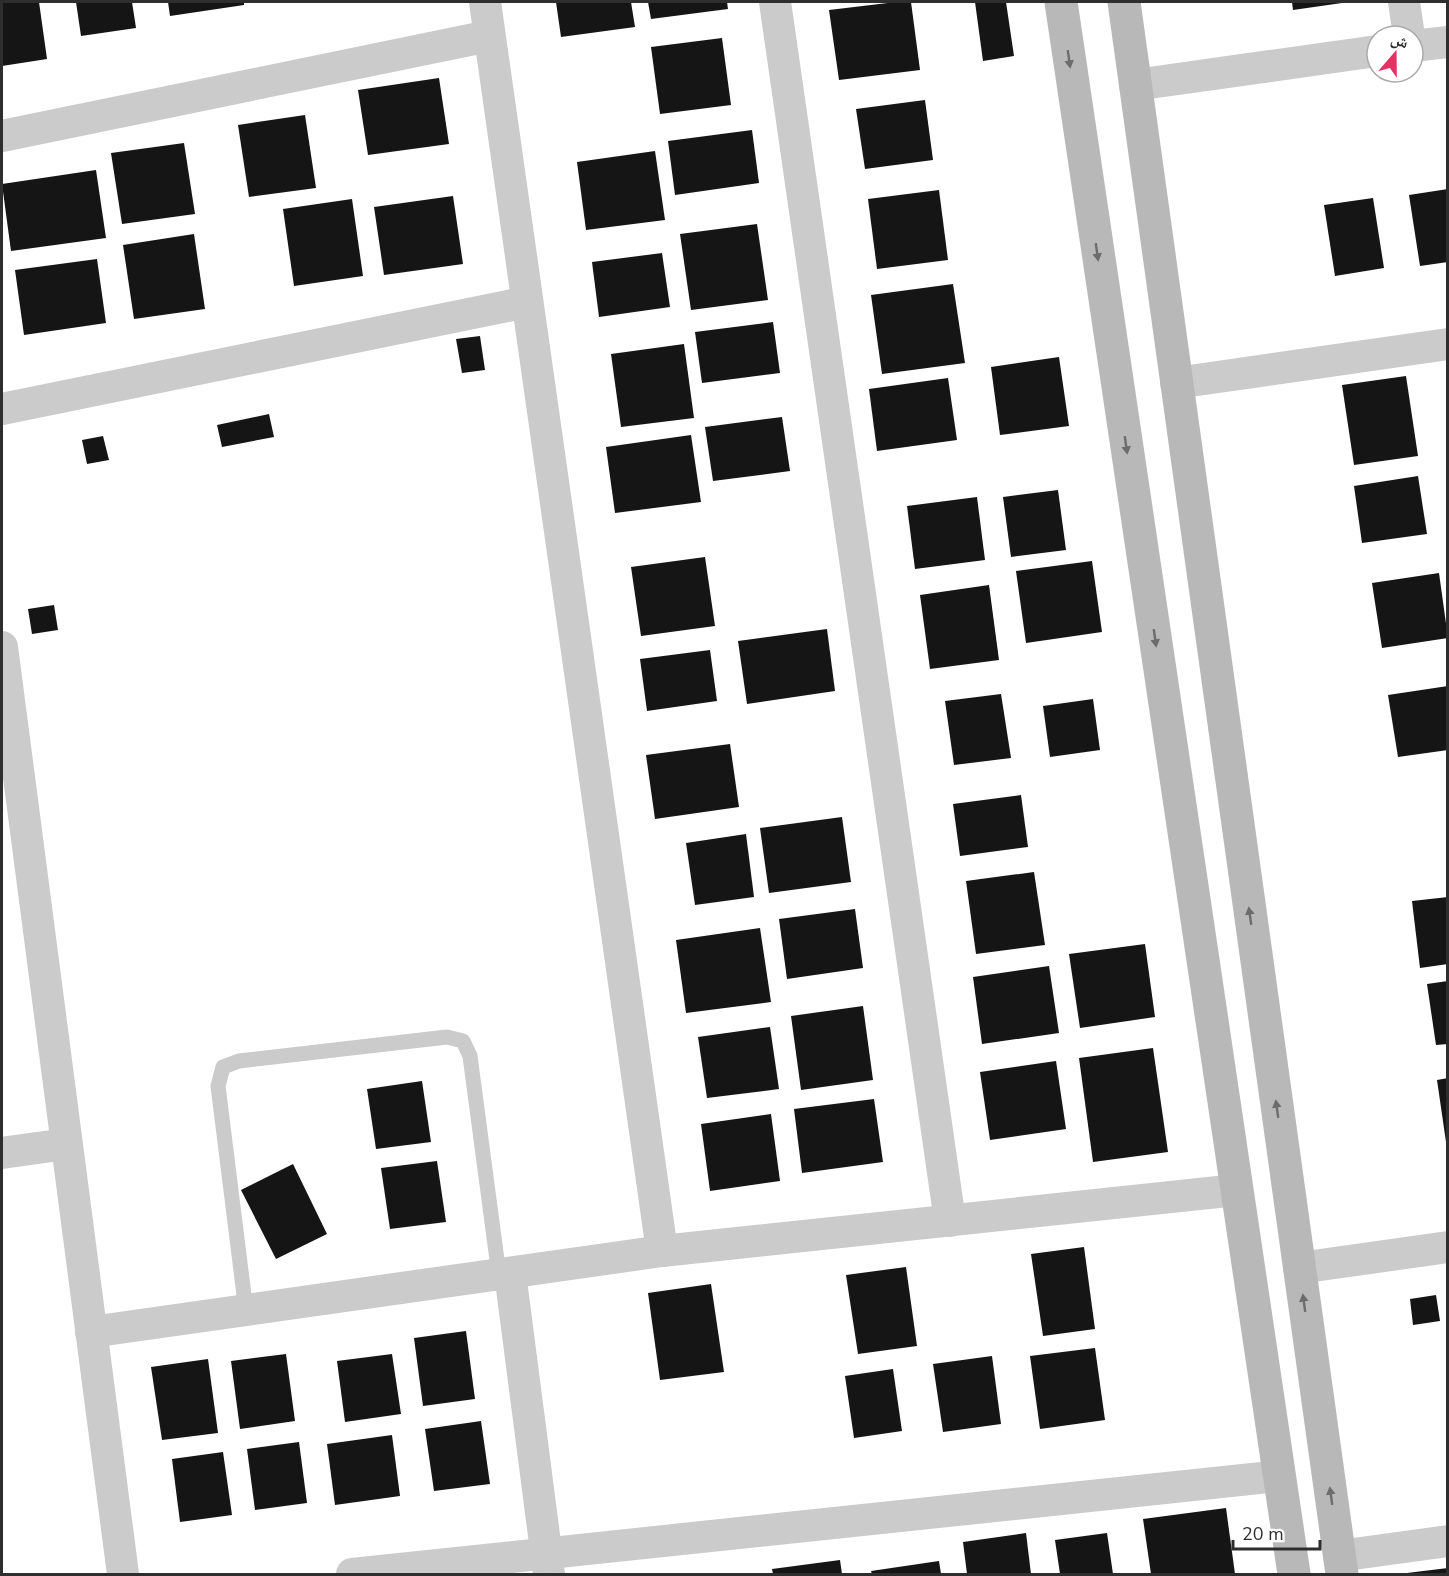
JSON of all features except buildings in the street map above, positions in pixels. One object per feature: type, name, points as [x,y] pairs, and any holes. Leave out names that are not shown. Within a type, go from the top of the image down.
[{"type":"street","points":[[484,2],[662,1251]]},
{"type":"street","points":[[775,2],[950,1221]]},
{"type":"street","points":[[1060,2],[1294,1575]]},
{"type":"street","points":[[1124,2],[1341,1565],[1448,1541]]},
{"type":"street","points":[[1404,2],[1407,24]]},
{"type":"street","points":[[2,136],[489,36]]},
{"type":"street","points":[[1425,45],[1448,42]]},
{"type":"street","points":[[1135,85],[1365,53]]},
{"type":"street","points":[[2,409],[527,302]]},
{"type":"street","points":[[1176,383],[1447,345]]},
{"type":"street","points":[[2,647],[10,779],[66,1144],[123,1575]]},
{"type":"street","points":[[2,1153],[66,1144]]},
{"type":"street","points":[[91,1332],[662,1251],[1237,1190]]},
{"type":"street","points":[[1299,1268],[1448,1247]]},
{"type":"street","points":[[505,1274],[548,1564]]},
{"type":"street","points":[[352,1575],[548,1564],[1279,1476]]},
{"type":"lane","points":[[246,1311],[218,1086],[222,1067],[239,1060],[447,1037],[463,1041],[470,1056],[505,1274]]}]
